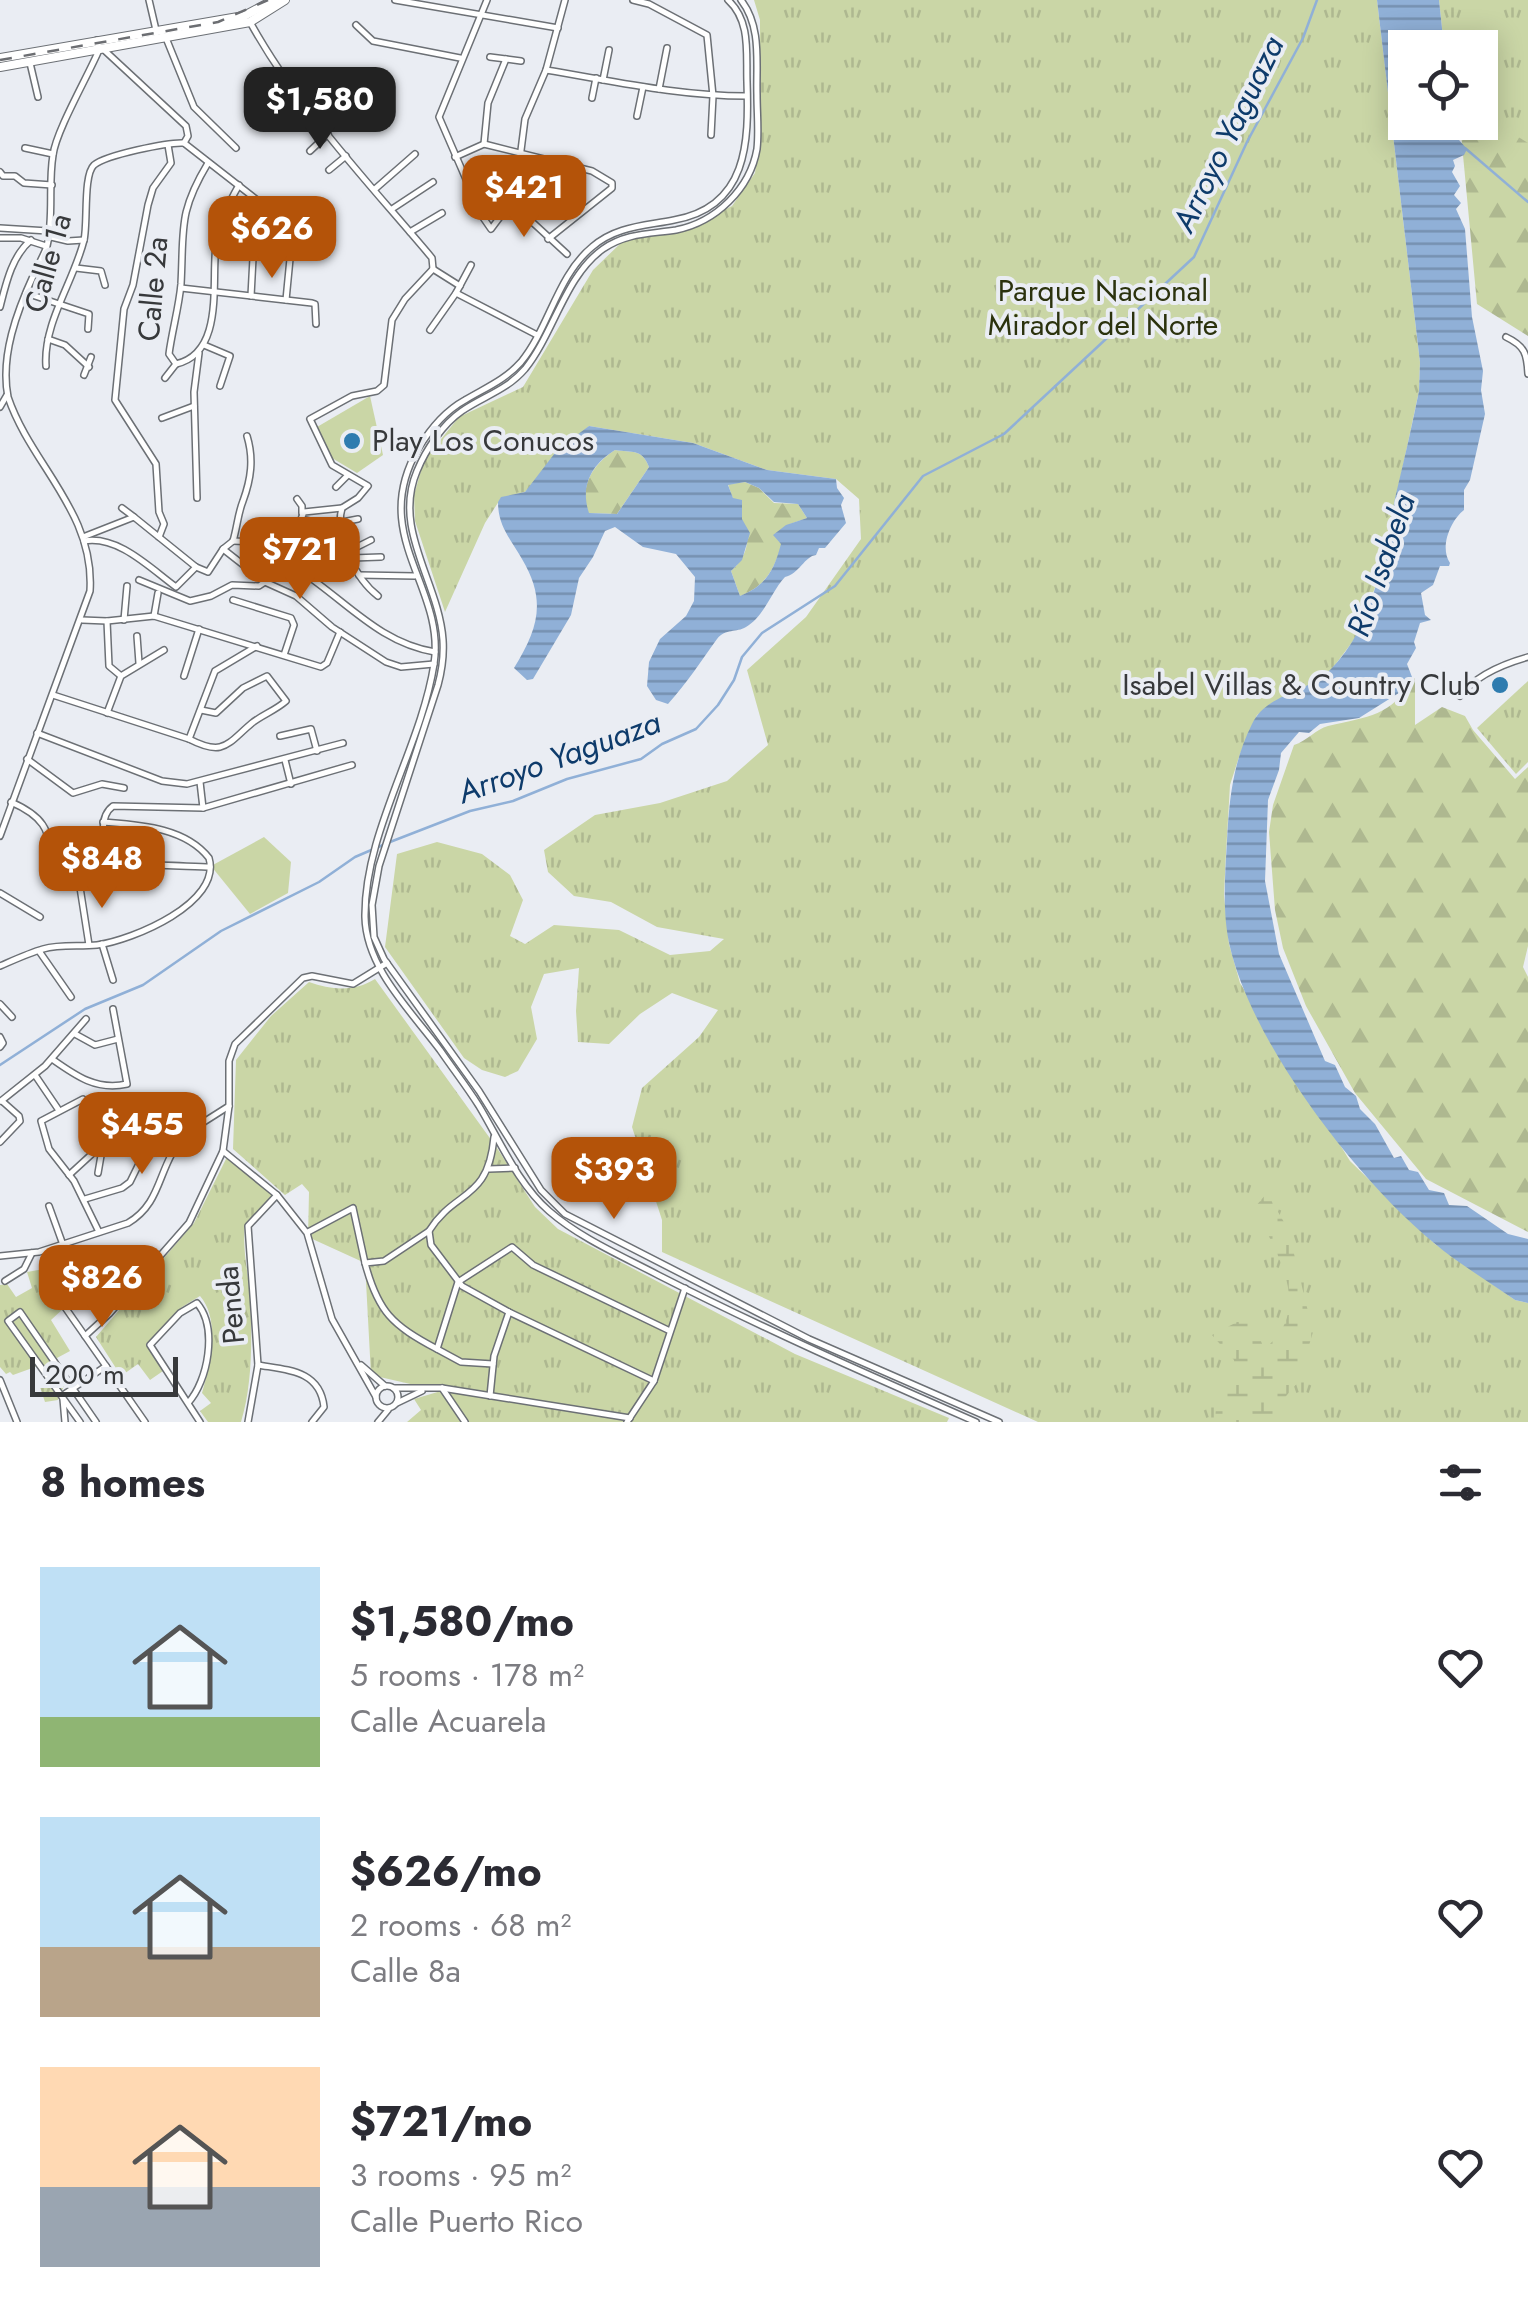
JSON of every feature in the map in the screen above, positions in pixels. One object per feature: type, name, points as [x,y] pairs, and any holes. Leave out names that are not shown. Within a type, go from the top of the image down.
[{"type":"main road","points":[[0,67],[100,47],[156,30],[248,15],[274,0]]},
{"type":"main road","points":[[0,58],[166,38],[250,22],[284,0]]},
{"type":"street","points":[[149,0],[156,30]]},
{"type":"street","points":[[396,0],[558,28]]},
{"type":"street","points":[[487,0],[439,117],[482,216],[492,229],[515,197],[525,119],[546,70],[565,0]]},
{"type":"street","points":[[633,0],[649,4],[707,35],[713,96],[711,134]]},
{"type":"street","points":[[728,0],[737,8],[744,24],[748,96],[745,156],[726,191],[694,215],[622,230],[592,246],[574,267],[517,366],[447,413],[416,453],[402,491],[402,517],[415,576],[428,608],[431,664],[394,820],[379,866],[371,916],[378,948],[387,962],[479,1092],[541,1190],[565,1214],[808,1339],[999,1422]]},
{"type":"street","points":[[741,0],[751,15],[756,34],[758,132],[754,158],[740,190],[724,206],[692,225],[626,237],[598,253],[585,267],[523,371],[501,390],[465,408],[448,423],[418,470],[410,502],[411,527],[437,608],[443,656],[438,685],[371,868],[365,913],[367,938],[380,968],[477,1103],[515,1168],[554,1215],[685,1288],[809,1349],[973,1421]]},
{"type":"street","points":[[250,22],[270,58],[304,104],[432,258],[433,269],[405,299],[392,320],[384,385],[377,391],[352,396],[310,419],[332,465],[369,488],[342,508],[302,513]]},
{"type":"street","points":[[356,25],[373,41],[462,58]]},
{"type":"street","points":[[166,38],[194,106],[236,148]]},
{"type":"street","points":[[0,836],[82,620],[91,580],[84,539],[8,395],[2,366],[14,319],[46,246],[52,154],[100,47],[186,126],[188,136],[184,143],[293,228],[286,300]]},
{"type":"street","points":[[659,89],[667,48]]},
{"type":"street","points":[[592,98],[609,50]]},
{"type":"street","points":[[490,57],[521,61]]},
{"type":"street","points":[[484,144],[488,103],[506,59]]},
{"type":"street","points":[[30,63],[38,97]]},
{"type":"street","points":[[546,70],[643,87],[748,96]]},
{"type":"street","points":[[637,116],[643,87]]},
{"type":"street","points":[[283,120],[304,104]]},
{"type":"street","points":[[310,151],[328,134]]},
{"type":"street","name":"Calle 1a","points":[[46,366],[48,339],[84,240],[92,167],[98,162],[184,143]]},
{"type":"street","points":[[158,537],[164,524],[159,512],[156,464],[115,400],[124,309],[133,285],[153,188],[171,163],[168,144]]},
{"type":"street","points":[[455,157],[484,144],[592,172],[613,185],[548,239]]},
{"type":"street","points":[[24,148],[52,154]]},
{"type":"street","points":[[375,189],[415,154]]},
{"type":"street","points":[[329,170],[346,156]]},
{"type":"street","name":"Calle 2a","points":[[176,364],[169,354],[180,288],[183,215],[190,193],[209,162]]},
{"type":"street","points":[[0,172],[24,182],[52,185]]},
{"type":"street","points":[[392,209],[433,182]]},
{"type":"street","points":[[196,498],[194,406],[202,348],[212,314],[216,244],[238,185]]},
{"type":"street","points":[[515,197],[530,220],[566,254]]},
{"type":"street","points":[[251,296],[254,239],[267,208]]},
{"type":"street","points":[[410,232],[442,213]]},
{"type":"street","points":[[0,228],[48,233],[68,241],[84,240]]},
{"type":"street","points":[[0,238],[31,240],[46,246]]},
{"type":"street","points":[[0,307],[14,264],[31,240]]},
{"type":"street","points":[[430,330],[471,265]]},
{"type":"street","points":[[76,268],[101,271],[105,284]]},
{"type":"street","points":[[433,269],[460,286]]},
{"type":"street","points":[[180,288],[314,303],[316,324]]},
{"type":"street","points":[[456,293],[537,335]]},
{"type":"street","points":[[26,294],[89,314],[88,329]]},
{"type":"street","points":[[1506,337],[1525,350],[1528,374]]},
{"type":"street","points":[[48,339],[65,344],[89,366]]},
{"type":"street","points":[[165,378],[176,364],[202,348]]},
{"type":"street","points":[[202,348],[230,356],[220,386]]},
{"type":"street","points":[[84,375],[91,357]]},
{"type":"street","points":[[0,407],[8,395]]},
{"type":"street","points":[[162,418],[194,406]]},
{"type":"street","points":[[122,508],[196,567],[208,572],[234,541],[250,480],[252,451],[247,436]]},
{"type":"street","points":[[336,487],[348,475]]},
{"type":"street","points":[[296,499],[302,506],[304,522],[340,524],[358,520]]},
{"type":"street","points":[[342,508],[340,524],[349,552],[359,575],[378,596]]},
{"type":"street","points":[[84,539],[134,517]]},
{"type":"street","points":[[84,539],[111,542],[156,569],[194,601]]},
{"type":"street","points":[[349,552],[371,540]]},
{"type":"street","points":[[234,541],[258,542],[267,554],[301,570],[376,630],[432,652]]},
{"type":"street","points":[[224,549],[265,582],[300,600],[340,632],[392,664],[431,664]]},
{"type":"street","points":[[322,550],[382,557]]},
{"type":"street","points":[[176,587],[196,567]]},
{"type":"street","points":[[359,575],[415,576]]},
{"type":"street","points":[[138,580],[194,601],[232,584],[258,586],[265,582]]},
{"type":"street","points":[[124,620],[126,586]]},
{"type":"street","points":[[154,616],[158,593]]},
{"type":"street","points":[[234,600],[291,618],[294,625],[284,654]]},
{"type":"street","points":[[82,620],[108,622],[154,616],[323,667],[340,632]]},
{"type":"street","points":[[108,622],[110,666],[121,676]]},
{"type":"street","points":[[184,676],[199,628]]},
{"type":"street","points":[[137,636],[139,665]]},
{"type":"street","points":[[189,739],[215,672],[257,646]]},
{"type":"street","points":[[107,713],[121,676],[164,650]]},
{"type":"street","points":[[1460,696],[1482,676],[1528,657]]},
{"type":"street","points":[[53,694],[207,748],[231,744],[252,723],[286,702],[267,676],[243,688],[216,713],[201,710]]},
{"type":"street","points":[[280,736],[314,729],[316,751]]},
{"type":"street","points":[[37,732],[162,781],[200,782],[343,743]]},
{"type":"street","points":[[27,759],[74,793],[102,784],[124,788]]},
{"type":"street","points":[[285,760],[291,784]]},
{"type":"street","points":[[111,868],[102,822],[113,806],[203,808],[352,765]]},
{"type":"street","points":[[200,782],[203,808]]},
{"type":"street","points":[[11,802],[38,816],[46,825],[58,866],[64,874],[79,881],[100,877],[111,868],[212,866]]},
{"type":"street","points":[[0,966],[39,950],[102,944],[153,926],[185,908],[208,883],[212,866],[198,847],[162,830],[102,822]]},
{"type":"street","points":[[79,881],[89,945]]},
{"type":"street","points":[[0,893],[40,917]]},
{"type":"street","points":[[102,944],[112,980]]},
{"type":"street","points":[[39,950],[72,997]]},
{"type":"street","points":[[85,1336],[189,1223],[223,1151],[229,1106],[229,1060],[236,1044],[295,983],[312,976],[353,984],[387,962]]},
{"type":"street","points":[[0,1004],[12,1018]]},
{"type":"street","points":[[52,1059],[92,1084],[125,1085],[128,1082],[114,1009]]},
{"type":"street","points":[[0,1142],[20,1121],[1,1100],[52,1059],[86,1019]]},
{"type":"street","points":[[74,1034],[94,1045],[118,1039]]},
{"type":"street","points":[[0,1037],[0,1047]]},
{"type":"street","points":[[35,1075],[58,1110]]},
{"type":"street","points":[[99,1232],[70,1175],[49,1149],[41,1121],[83,1099],[110,1123],[150,1141]]},
{"type":"street","points":[[0,1256],[32,1253],[128,1223],[148,1209],[170,1153],[188,1132],[229,1106]]},
{"type":"street","points":[[85,1200],[130,1182],[161,1119],[188,1132]]},
{"type":"street","points":[[98,1173],[110,1123]]},
{"type":"street","points":[[0,1128],[7,1134]]},
{"type":"street","points":[[365,1263],[384,1260],[429,1232],[468,1196],[489,1168],[494,1134]]},
{"type":"street","points":[[70,1175],[103,1144]]},
{"type":"street","points":[[223,1151],[276,1195],[307,1233],[332,1319],[380,1405],[378,1422]]},
{"type":"street","points":[[489,1168],[515,1168]]},
{"type":"street","name":"Penda","points":[[248,1422],[258,1365],[248,1226],[276,1195]]},
{"type":"street","points":[[49,1206],[62,1242]]},
{"type":"street","points":[[307,1233],[353,1208],[379,1304],[393,1323],[461,1362],[493,1364]]},
{"type":"street","points":[[429,1232],[431,1246],[458,1282],[509,1312],[654,1381]]},
{"type":"street","points":[[437,1348],[458,1282],[512,1246],[533,1265],[670,1331]]},
{"type":"street","points":[[5,1281],[26,1268],[32,1253]]},
{"type":"street","points":[[145,1422],[62,1302],[72,1284],[96,1266],[132,1256],[150,1267]]},
{"type":"street","points":[[354,1355],[385,1386],[460,1390],[628,1420],[654,1381],[685,1288]]},
{"type":"street","points":[[188,1404],[198,1391],[208,1329],[197,1303],[180,1313],[150,1345],[188,1404],[200,1422]]},
{"type":"street","points":[[80,1422],[8,1321],[20,1312],[96,1422]]},
{"type":"street","points":[[490,1396],[493,1364],[509,1312]]},
{"type":"street","points":[[258,1365],[302,1372],[311,1378],[323,1397],[324,1407],[312,1422]]},
{"type":"street","points":[[63,1396],[106,1366]]},
{"type":"street","points":[[0,1380],[16,1422]]},
{"type":"street","points":[[376,1397],[385,1386]]},
{"type":"street","points":[[378,1422],[398,1395],[394,1388]]},
{"type":"street","points":[[442,1388],[465,1422]]},
{"type":"street","points":[[380,1405],[393,1405],[425,1389]]},
{"type":"street","points":[[454,1405],[460,1390]]},
{"type":"street","points":[[63,1396],[65,1422]]},
{"type":"green space","name":"Parque Nacional Mirador del Norte","points":[[754,0],[1377,0],[1388,93],[1388,140],[1394,140],[1420,362],[1419,391],[1380,573],[1359,633],[1332,669],[1311,686],[1285,695],[1257,715],[1240,754],[1230,785],[1226,853],[1224,895],[1229,944],[1240,983],[1350,1161],[1435,1244],[1515,1300],[1528,1303],[1528,1422],[1038,1422],[662,1252],[662,1220],[632,1127],[642,1088],[699,1037],[718,1010],[672,993],[640,1014],[609,1044],[578,1042],[579,968],[544,974],[531,1007],[537,1039],[518,1071],[505,1077],[482,1070],[464,1058],[385,947],[397,854],[437,842],[482,854],[510,875],[523,900],[510,936],[525,944],[554,925],[619,930],[670,955],[710,951],[724,939],[657,927],[611,902],[574,896],[548,872],[544,850],[595,815],[660,803],[727,781],[768,745],[747,670],[806,617],[861,539],[859,499],[836,479],[767,470],[693,443],[589,426],[525,492],[501,498],[485,523],[445,612],[415,521],[414,495],[424,460],[459,417],[523,387],[593,270],[624,240],[689,227],[732,206],[755,173],[760,129],[760,20]]},
{"type":"green space","points":[[1439,0],[1528,0],[1528,203],[1491,140],[1498,140],[1498,30],[1442,30]]},
{"type":"green space","points":[[1498,124],[1528,143],[1528,336],[1477,304],[1462,140],[1498,140]]},
{"type":"green space","name":"Play Los Conucos","points":[[370,396],[383,455],[357,473],[332,458],[317,427]]},
{"type":"green space","points":[[615,450],[640,454],[649,467],[617,514],[588,513],[585,494],[590,477]]},
{"type":"green space","points":[[745,482],[759,488],[774,503],[798,504],[807,518],[790,524],[768,575],[740,596],[731,571],[741,560],[747,539],[728,484]]},
{"type":"green space","points":[[1415,678],[1415,725],[1442,707],[1465,716],[1515,779],[1528,767],[1528,946],[1523,967],[1528,977],[1528,1232],[1426,1179],[1355,1093],[1306,1006],[1283,948],[1275,910],[1269,832],[1273,805],[1294,745],[1324,728],[1378,713],[1396,701]]},
{"type":"green space","points":[[1528,681],[1528,762],[1516,774],[1477,728]]},
{"type":"green space","points":[[264,837],[291,862],[288,893],[250,914],[211,866]]},
{"type":"green space","points":[[375,979],[535,1207],[558,1229],[795,1354],[949,1418],[947,1422],[407,1422],[421,1410],[414,1399],[441,1391],[371,1375],[365,1263],[308,1237],[309,1192],[302,1184],[285,1195],[233,1149],[236,1060],[271,1016],[309,982],[343,988]]},
{"type":"green space","points":[[228,1155],[274,1193],[245,1225],[251,1343],[250,1376],[241,1422],[208,1422],[200,1411],[211,1403],[202,1393],[212,1330],[200,1296],[182,1307],[146,1344],[163,1371],[150,1380],[138,1364],[121,1376],[96,1337],[194,1223]]},
{"type":"green space","points":[[1267,1193],[1288,1229],[1313,1332],[1298,1382],[1281,1402],[1286,1422],[1215,1422],[1216,1407],[1235,1383],[1234,1360],[1212,1335],[1237,1322],[1254,1323],[1264,1349],[1279,1333],[1287,1316],[1286,1280],[1255,1207]]},
{"type":"green space","points":[[44,1269],[63,1289],[63,1309],[51,1320],[70,1351],[57,1358],[66,1381],[58,1400],[45,1402],[40,1387],[50,1385],[38,1366],[13,1375],[0,1367],[0,1285],[7,1284],[16,1297],[32,1288],[27,1272]]},
{"type":"water","name":"Río Isabela","points":[[1377,0],[1439,0],[1442,30],[1388,30],[1388,93]]},
{"type":"water","name":"Río Isabela","points":[[1394,140],[1459,140],[1467,149],[1453,160],[1452,172],[1460,186],[1454,195],[1461,203],[1456,209],[1465,229],[1485,414],[1470,480],[1464,490],[1464,510],[1446,542],[1449,566],[1440,566],[1433,585],[1421,593],[1425,615],[1431,620],[1420,623],[1416,648],[1407,664],[1412,677],[1402,691],[1359,718],[1320,724],[1309,733],[1299,732],[1281,753],[1268,800],[1265,881],[1279,954],[1325,1061],[1335,1065],[1345,1087],[1356,1096],[1360,1109],[1375,1124],[1394,1158],[1401,1156],[1429,1190],[1444,1193],[1449,1205],[1467,1206],[1508,1234],[1528,1239],[1528,1303],[1515,1300],[1434,1243],[1373,1184],[1342,1147],[1284,1067],[1261,1026],[1242,985],[1226,921],[1229,811],[1236,767],[1246,738],[1267,706],[1331,669],[1359,630],[1381,564],[1419,391],[1420,362]]},
{"type":"water","points":[[589,426],[693,443],[767,470],[836,479],[844,498],[841,505],[846,523],[825,548],[819,548],[816,555],[785,577],[752,623],[717,639],[668,704],[656,700],[647,686],[649,662],[660,639],[686,616],[694,601],[695,577],[676,554],[643,547],[615,527],[605,531],[579,578],[571,615],[533,679],[527,680],[514,668],[534,627],[535,588],[503,526],[498,502],[501,497],[525,492],[558,449]],"holes":[[[615,450],[640,454],[649,467],[617,514],[589,513],[586,494],[590,477]],[[745,482],[759,488],[774,502],[798,504],[807,518],[786,525],[773,535],[781,544],[772,569],[763,582],[740,596],[731,571],[742,560],[750,533],[742,519],[742,500],[733,498],[728,485]]]},
{"type":"waterway","name":"Arroyo Yaguaza","points":[[390,842],[470,811],[641,759],[662,744],[696,729],[718,705],[734,680],[742,657],[762,633],[835,586],[923,476],[1004,434],[1194,257],[1247,142],[1303,38],[1317,0]]},
{"type":"waterway","points":[[1465,148],[1528,202]]},
{"type":"waterway","name":"Arroyo Yaguaza","points":[[0,1065],[85,1009],[143,985],[221,931],[383,845]]},
{"type":"railway","points":[[0,60],[218,22],[268,0]]},
{"type":"place","name":"Play Los Conucos","points":[[352,441]]},
{"type":"place","name":"Isabel Villas & Country Club","points":[[1500,685]]}]
